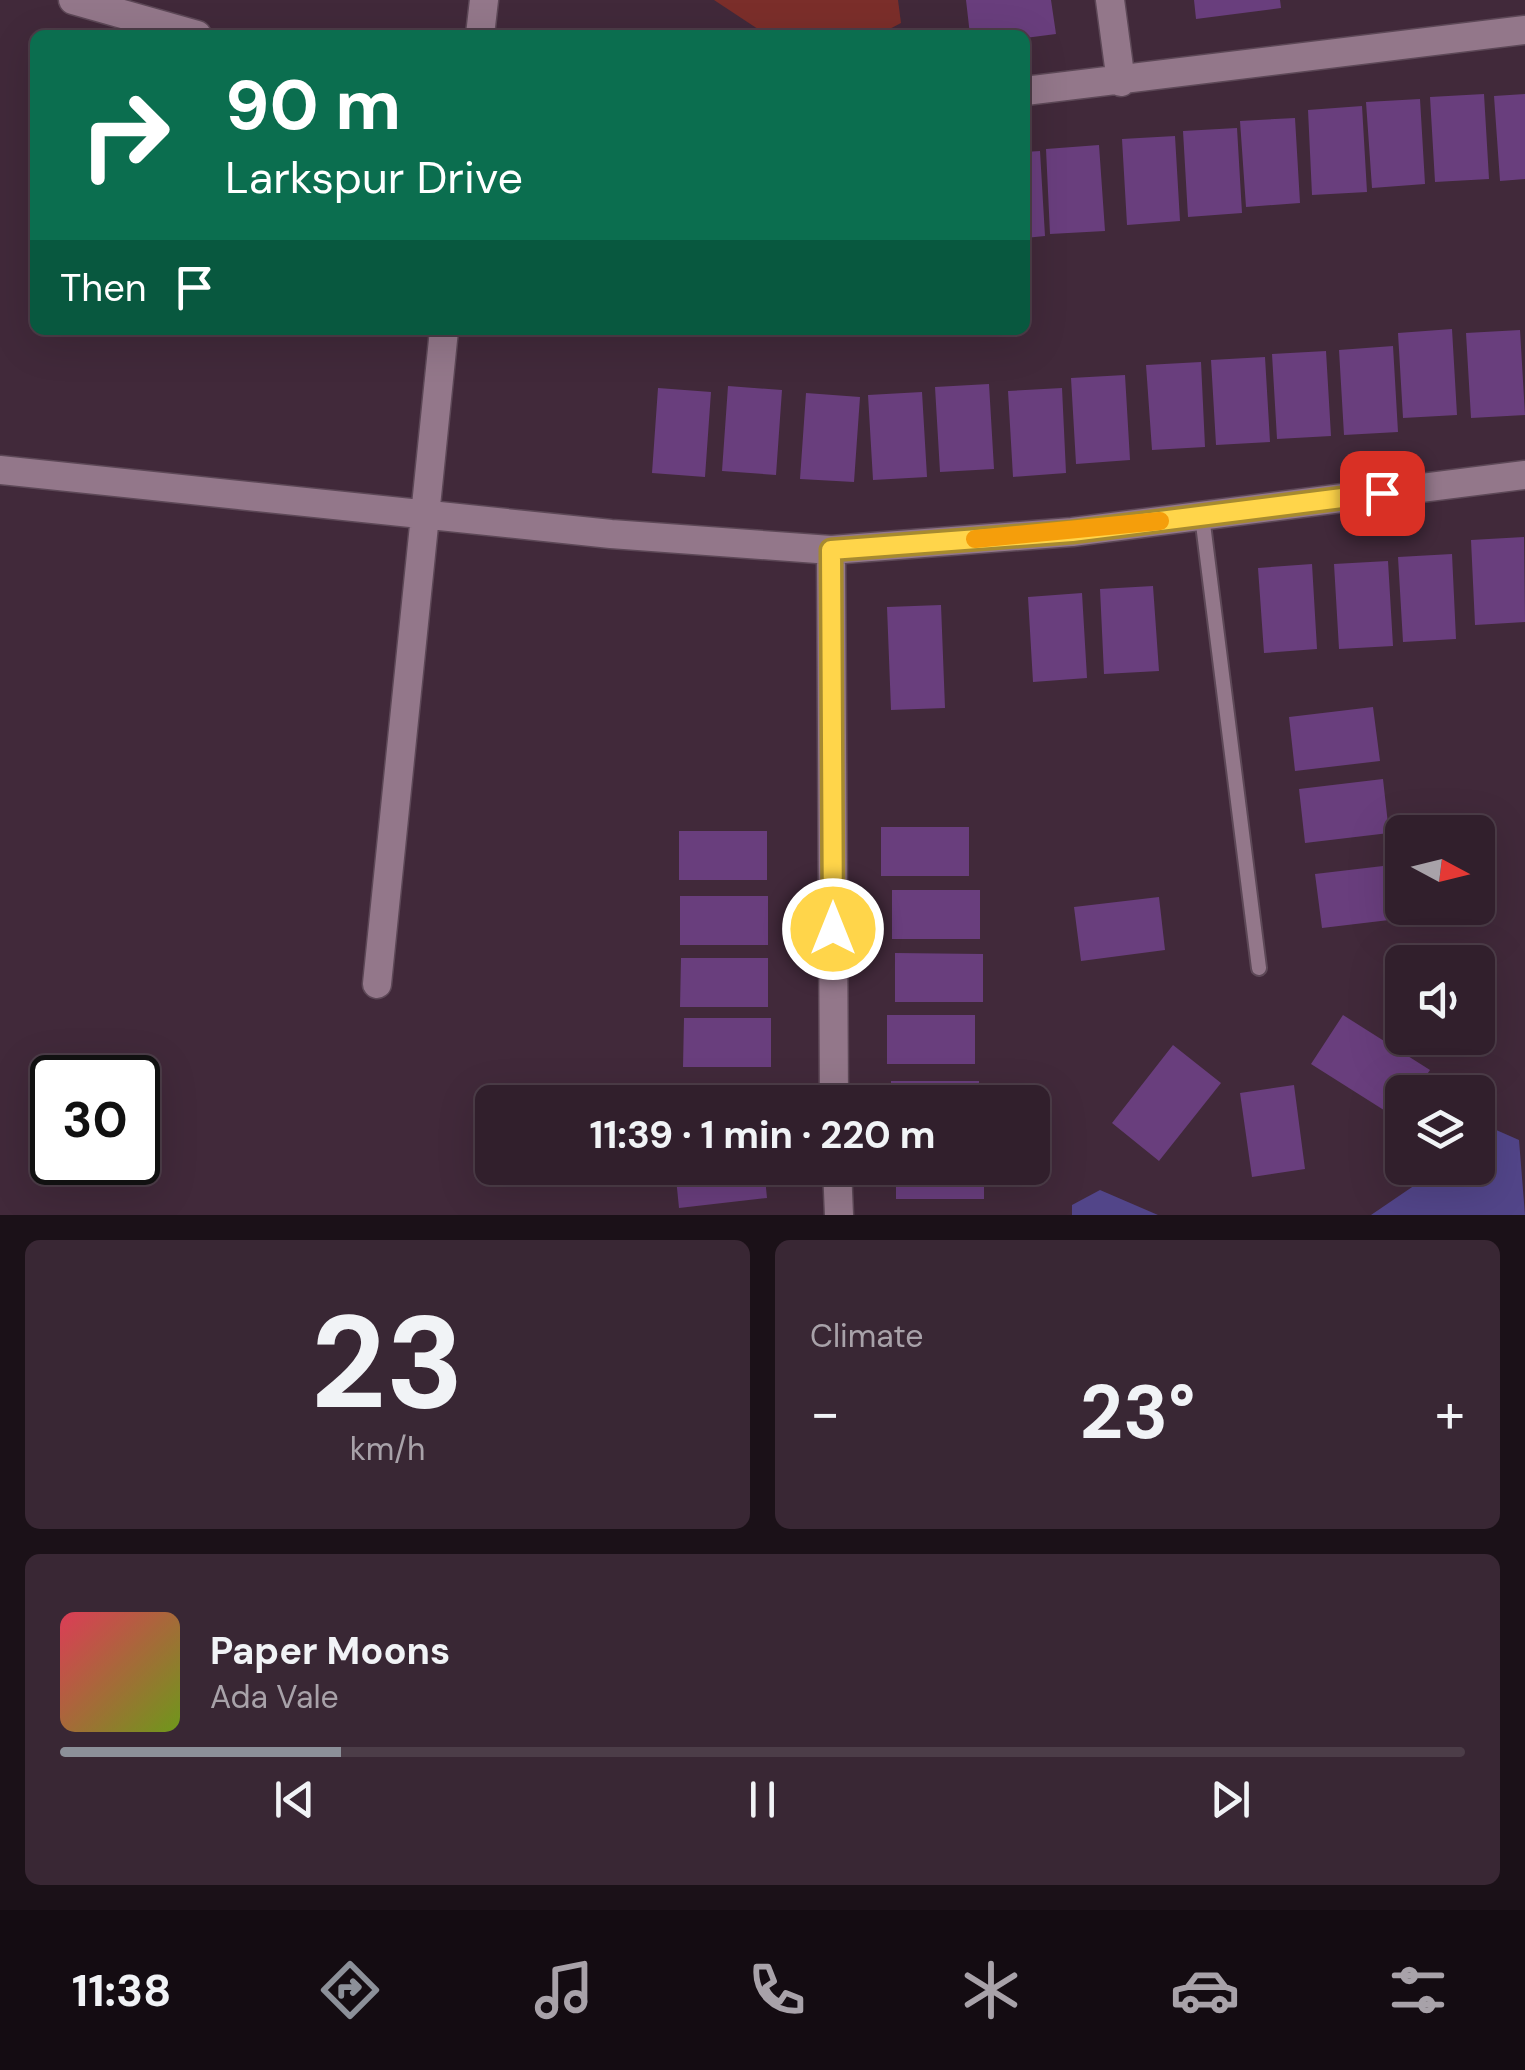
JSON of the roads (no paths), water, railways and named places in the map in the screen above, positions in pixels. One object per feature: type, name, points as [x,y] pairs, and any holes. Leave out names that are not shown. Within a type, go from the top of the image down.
[{"type":"street","points":[[73,0],[178,30]]},
{"type":"street","points":[[481,30],[484,0]]},
{"type":"street","points":[[1110,0],[1121,82]]},
{"type":"street","points":[[1030,91],[1525,30]]},
{"type":"street","points":[[377,984],[443,335]]},
{"type":"street","points":[[0,470],[611,534],[831,550],[1072,532],[1525,475]]},
{"type":"street","points":[[831,550],[834,1085]]},
{"type":"street","points":[[838,1185],[839,1215]]},
{"type":"lane","points":[[1202,516],[1259,968]]}]
